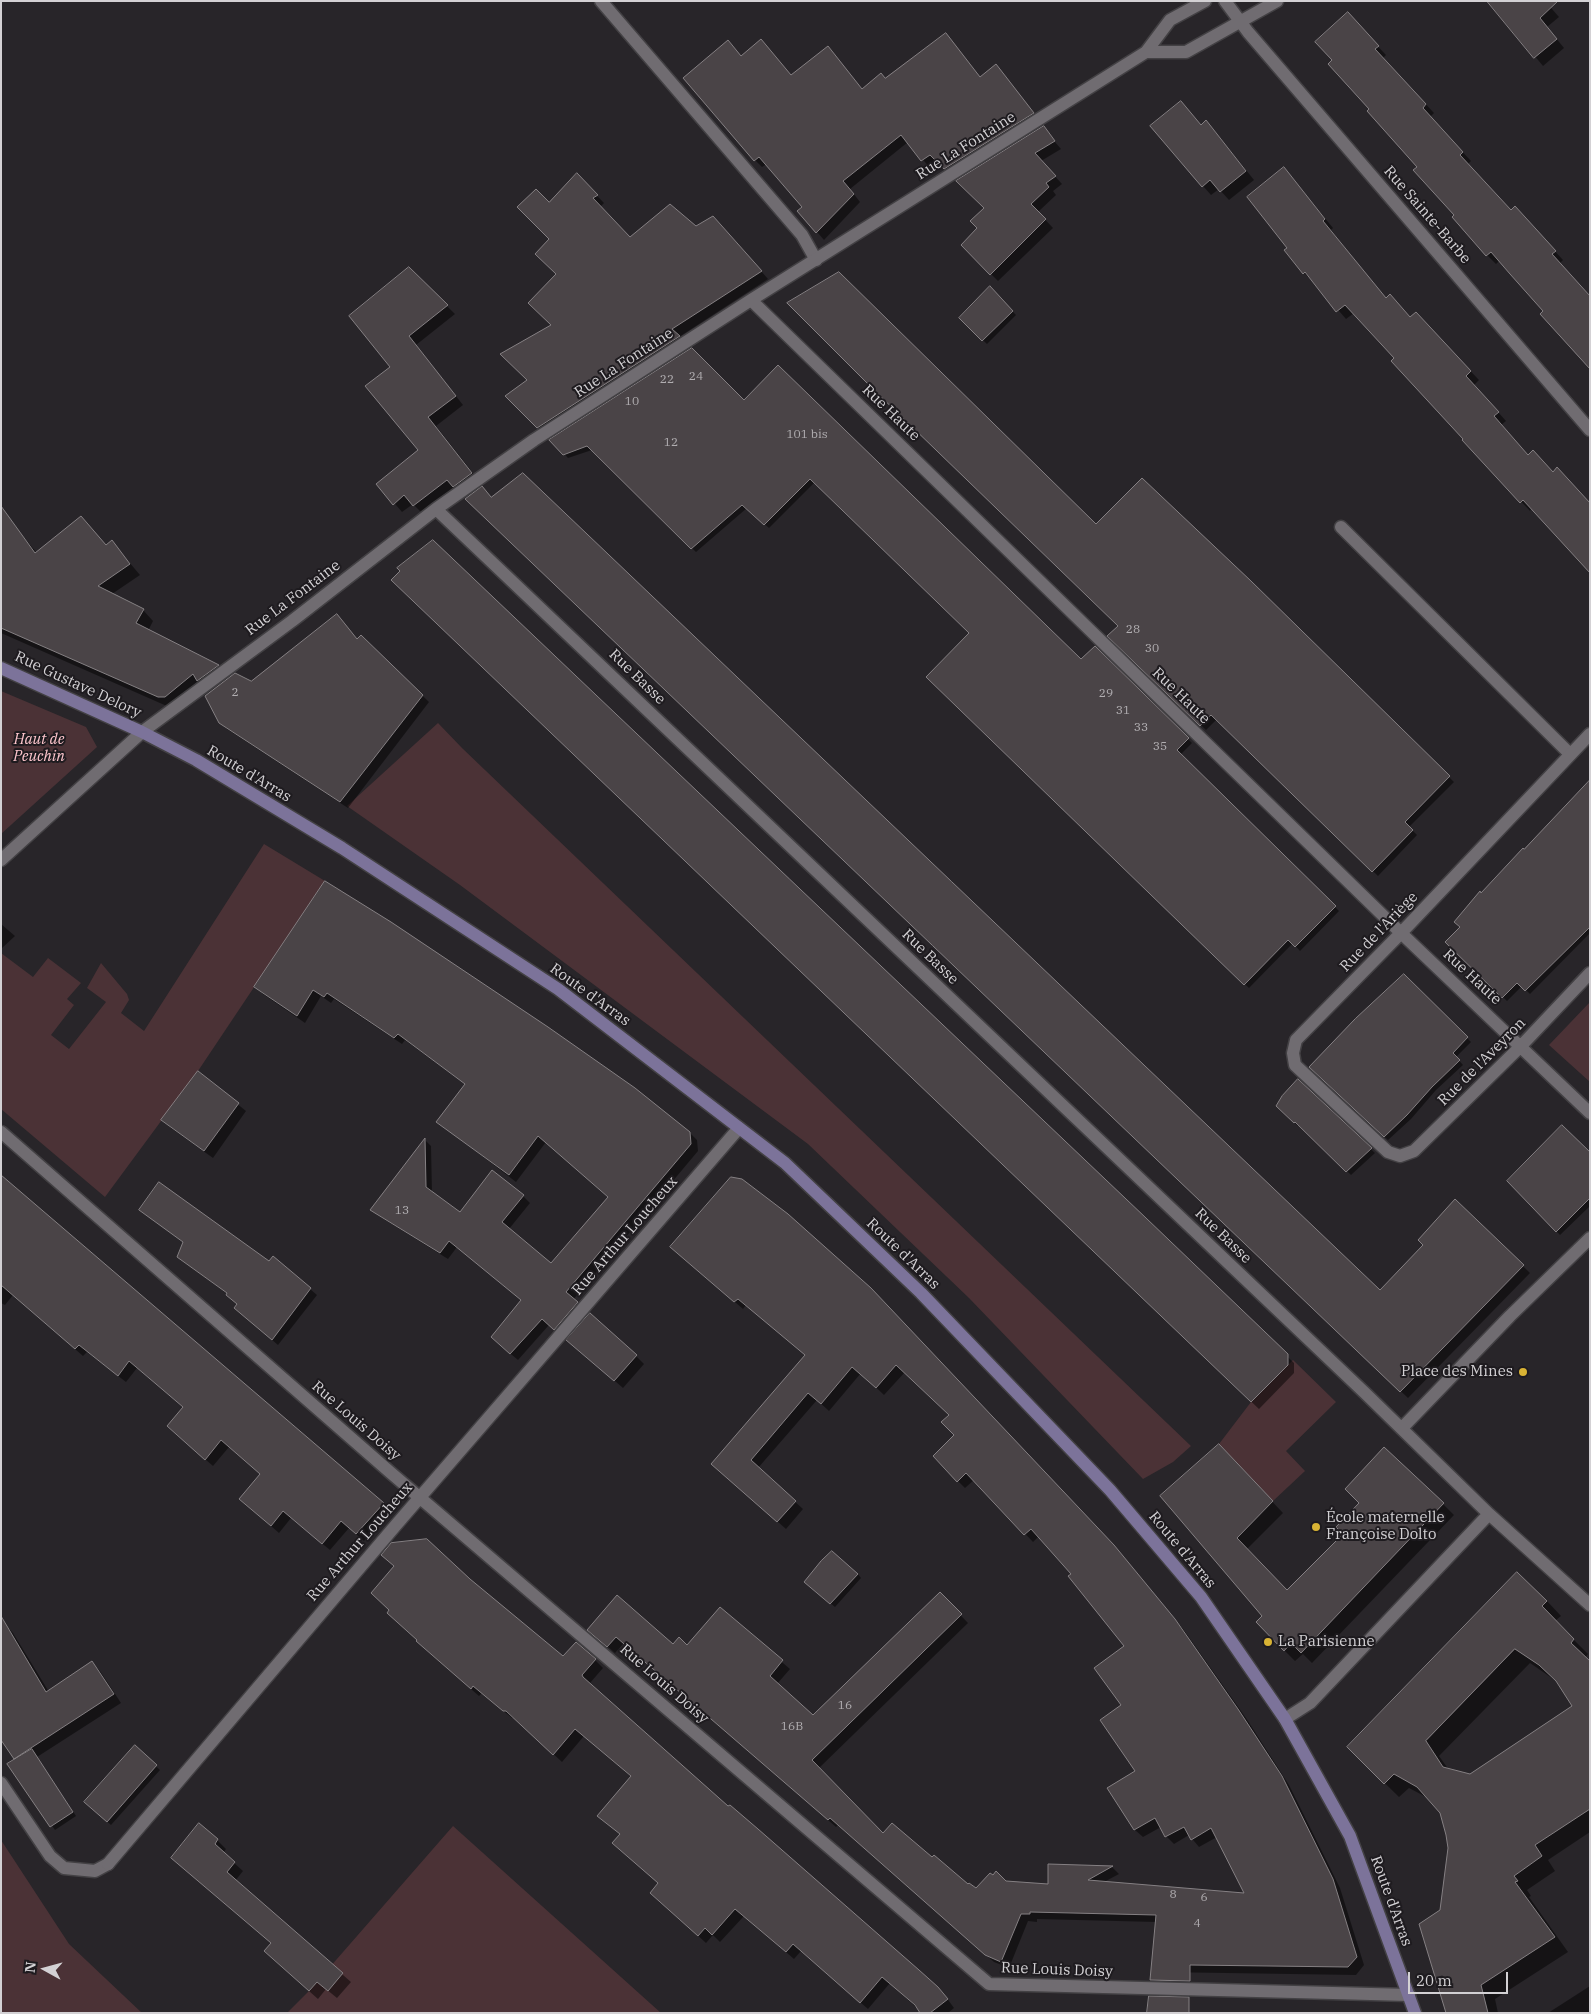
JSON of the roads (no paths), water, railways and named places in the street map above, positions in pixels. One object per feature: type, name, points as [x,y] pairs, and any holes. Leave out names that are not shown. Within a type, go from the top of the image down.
[{"type":"main road","name":"Rue Gustave Delory","points":[[1,668],[142,732]]},
{"type":"main road","name":"Route d'Arras","points":[[142,732],[196,760],[342,848],[558,989],[785,1163],[920,1293],[1110,1490],[1201,1597],[1285,1719],[1350,1836],[1415,2013]]},
{"type":"street","points":[[601,1],[802,235],[816,260]]},
{"type":"street","name":"Rue La Fontaine","points":[[1,860],[142,732],[292,621],[436,509],[534,440],[752,300],[1146,52],[1170,20],[1205,1]]},
{"type":"street","name":"Rue Sainte-Barbe","points":[[1225,1],[1240,22],[1590,430]]},
{"type":"street","points":[[1146,52],[1186,52],[1277,1]]},
{"type":"street","name":"Rue Haute","points":[[752,300],[1401,933],[1590,1113]]},
{"type":"street","name":"Rue Basse","points":[[436,509],[1402,1428]]},
{"type":"street","points":[[1341,526],[1570,754]]},
{"type":"street","name":"Rue de l'Ariège","points":[[1388,1152],[1295,1065],[1293,1053],[1296,1040],[1401,933],[1590,734]]},
{"type":"street","name":"Rue de l'Aveyron","points":[[1388,1152],[1400,1156],[1414,1151],[1521,1046],[1590,973]]},
{"type":"street","name":"Rue Arthur Loucheux","points":[[1,1783],[50,1856],[64,1868],[94,1872],[108,1864],[420,1497],[739,1128]]},
{"type":"street","name":"Rue Louis Doisy","points":[[1,1132],[420,1497],[989,1984],[1409,1996]]},
{"type":"street","points":[[1589,1603],[1489,1514],[1402,1428],[1510,1316],[1590,1238]]},
{"type":"street","points":[[1285,1719],[1310,1703],[1489,1514]]},
{"type":"place","name":"Place des Mines","points":[[1523,1372]]},
{"type":"place","name":"École maternelle Françoise Dolto","points":[[1316,1527]]},
{"type":"place","name":"La Parisienne","points":[[1268,1642]]},
{"type":"park label","name":"Haut de Peuchin","points":[[39,748]]}]
